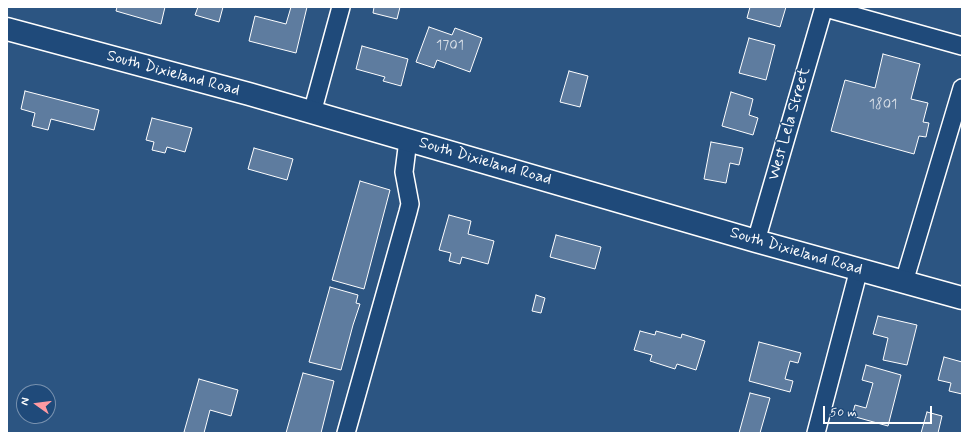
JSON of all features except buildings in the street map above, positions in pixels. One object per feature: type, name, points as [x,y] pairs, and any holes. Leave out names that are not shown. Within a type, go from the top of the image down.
[{"type":"main road","name":"South Dixieland Road","points":[[7,29],[249,94],[756,241],[962,298]]},
{"type":"street","points":[[312,113],[341,7]]},
{"type":"street","points":[[825,7],[962,46]]},
{"type":"street","name":"West Lela Street","points":[[756,241],[825,7]]},
{"type":"street","points":[[904,282],[962,88]]},
{"type":"street","points":[[346,433],[410,204],[404,172],[408,140]]},
{"type":"street","points":[[816,433],[859,269]]}]
